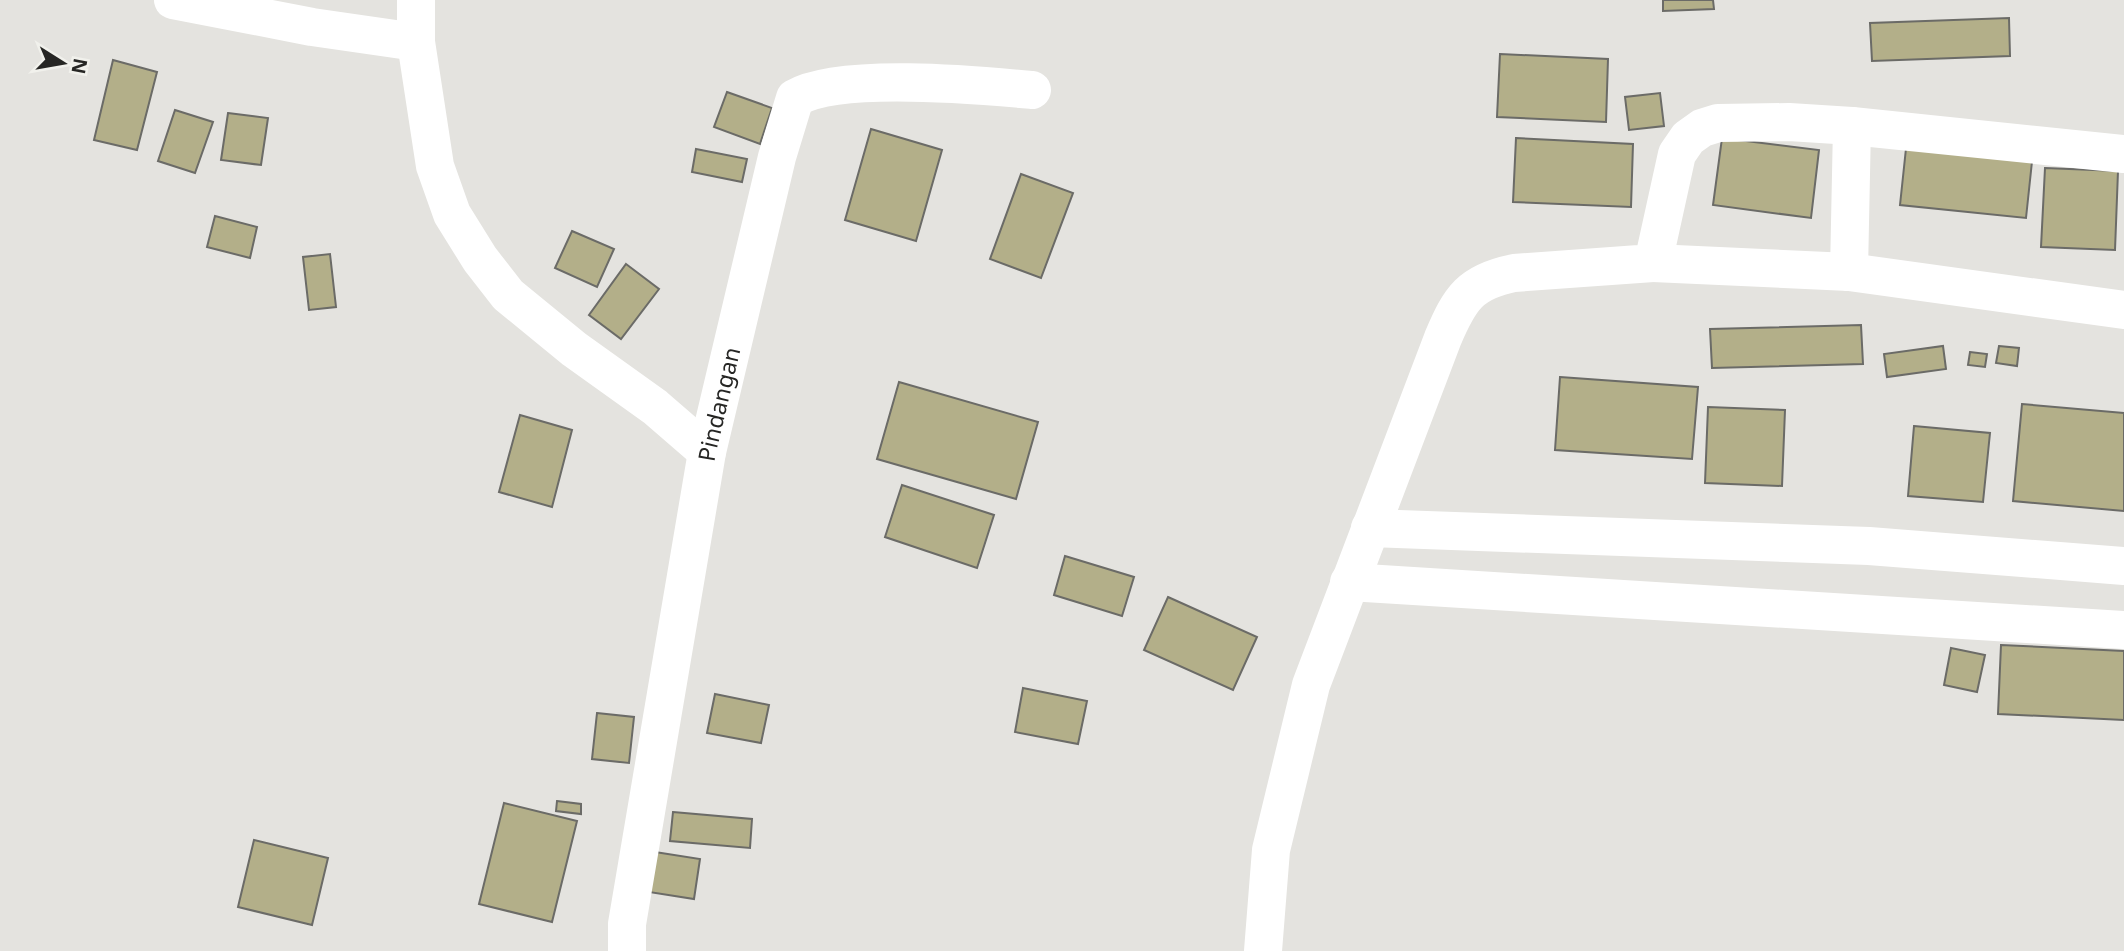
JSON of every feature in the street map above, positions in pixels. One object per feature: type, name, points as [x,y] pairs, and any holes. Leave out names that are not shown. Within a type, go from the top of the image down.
[{"type":"street","points":[[173,0],[312,27],[415,42]]},
{"type":"street","points":[[416,0],[415,42],[435,166],[452,214],[480,259],[508,295],[574,349],[655,407],[707,452]]},
{"type":"street","name":"Pindangan","points":[[627,951],[627,924],[707,452],[777,157],[796,98],[808,90],[850,83],[1032,90]]},
{"type":"street","points":[[1653,263],[1678,154],[1688,138],[1702,128],[1718,123],[1789,122],[1852,126],[2124,154]]},
{"type":"street","points":[[1849,272],[1852,126]]},
{"type":"street","points":[[1263,951],[1271,850],[1311,685],[1443,338],[1457,306],[1467,293],[1494,277],[1514,273],[1653,263],[1849,272],[2124,310]]},
{"type":"street","points":[[1370,528],[1869,545],[2124,566]]},
{"type":"street","points":[[1349,582],[2124,630]]},
{"type":"building","points":[[1663,0],[1713,0],[1714,9],[1663,11]]},
{"type":"building","points":[[2009,18],[2010,56],[1872,61],[1870,23]]},
{"type":"building","points":[[1500,54],[1608,59],[1606,122],[1497,117]]},
{"type":"building","points":[[113,60],[157,72],[137,150],[94,140]]},
{"type":"building","points":[[727,92],[772,108],[760,144],[714,127]]},
{"type":"building","points":[[1660,93],[1664,126],[1629,130],[1625,97]]},
{"type":"building","points":[[175,110],[213,122],[195,173],[158,161]]},
{"type":"building","points":[[228,113],[268,118],[261,165],[221,160]]},
{"type":"building","points":[[871,129],[942,150],[916,241],[845,220]]},
{"type":"building","points":[[1516,138],[1633,144],[1631,207],[1513,202]]},
{"type":"building","points":[[1722,138],[1819,150],[1811,218],[1713,205]]},
{"type":"building","points":[[1907,139],[2033,152],[2026,218],[1900,205]]},
{"type":"building","points":[[696,149],[747,159],[742,182],[692,172]]},
{"type":"building","points":[[2045,168],[2118,171],[2115,250],[2041,247]]},
{"type":"building","points":[[1021,174],[1073,193],[1041,278],[990,259]]},
{"type":"building","points":[[215,216],[257,227],[250,258],[207,247]]},
{"type":"building","points":[[572,231],[614,249],[597,287],[555,268]]},
{"type":"building","points":[[330,254],[336,307],[309,310],[303,257]]},
{"type":"building","points":[[626,264],[659,289],[621,339],[589,315]]},
{"type":"building","points":[[1861,325],[1863,364],[1712,368],[1710,329]]},
{"type":"building","points":[[1943,346],[1946,369],[1887,377],[1884,354]]},
{"type":"building","points":[[1999,346],[2019,348],[2017,366],[1996,363]]},
{"type":"building","points":[[1970,352],[1987,354],[1985,367],[1968,365]]},
{"type":"building","points":[[1560,377],[1698,387],[1692,459],[1555,450]]},
{"type":"building","points":[[899,382],[1038,422],[1016,499],[877,459]]},
{"type":"building","points":[[2022,404],[2124,413],[2124,511],[2013,501]]},
{"type":"building","points":[[1708,407],[1785,410],[1782,486],[1705,483]]},
{"type":"building","points":[[520,415],[572,430],[552,507],[499,492]]},
{"type":"building","points":[[1914,426],[1990,433],[1983,502],[1908,496]]},
{"type":"building","points":[[902,485],[994,515],[977,568],[885,537]]},
{"type":"building","points":[[1065,556],[1134,577],[1122,616],[1054,595]]},
{"type":"building","points":[[1168,597],[1257,637],[1233,690],[1144,650]]},
{"type":"building","points":[[2001,645],[2124,651],[2124,720],[1998,714]]},
{"type":"building","points":[[1951,648],[1985,655],[1977,692],[1944,685]]},
{"type":"building","points":[[1023,688],[1087,701],[1078,744],[1015,732]]},
{"type":"building","points":[[715,694],[769,705],[761,743],[707,733]]},
{"type":"building","points":[[597,713],[634,717],[629,763],[592,759]]},
{"type":"building","points":[[557,801],[581,804],[581,814],[556,811]]},
{"type":"building","points":[[504,803],[577,821],[552,922],[479,904]]},
{"type":"building","points":[[673,812],[752,819],[750,848],[670,841]]},
{"type":"building","points":[[254,840],[328,858],[312,925],[238,907]]},
{"type":"building","points":[[655,852],[700,859],[694,899],[649,892]]}]
